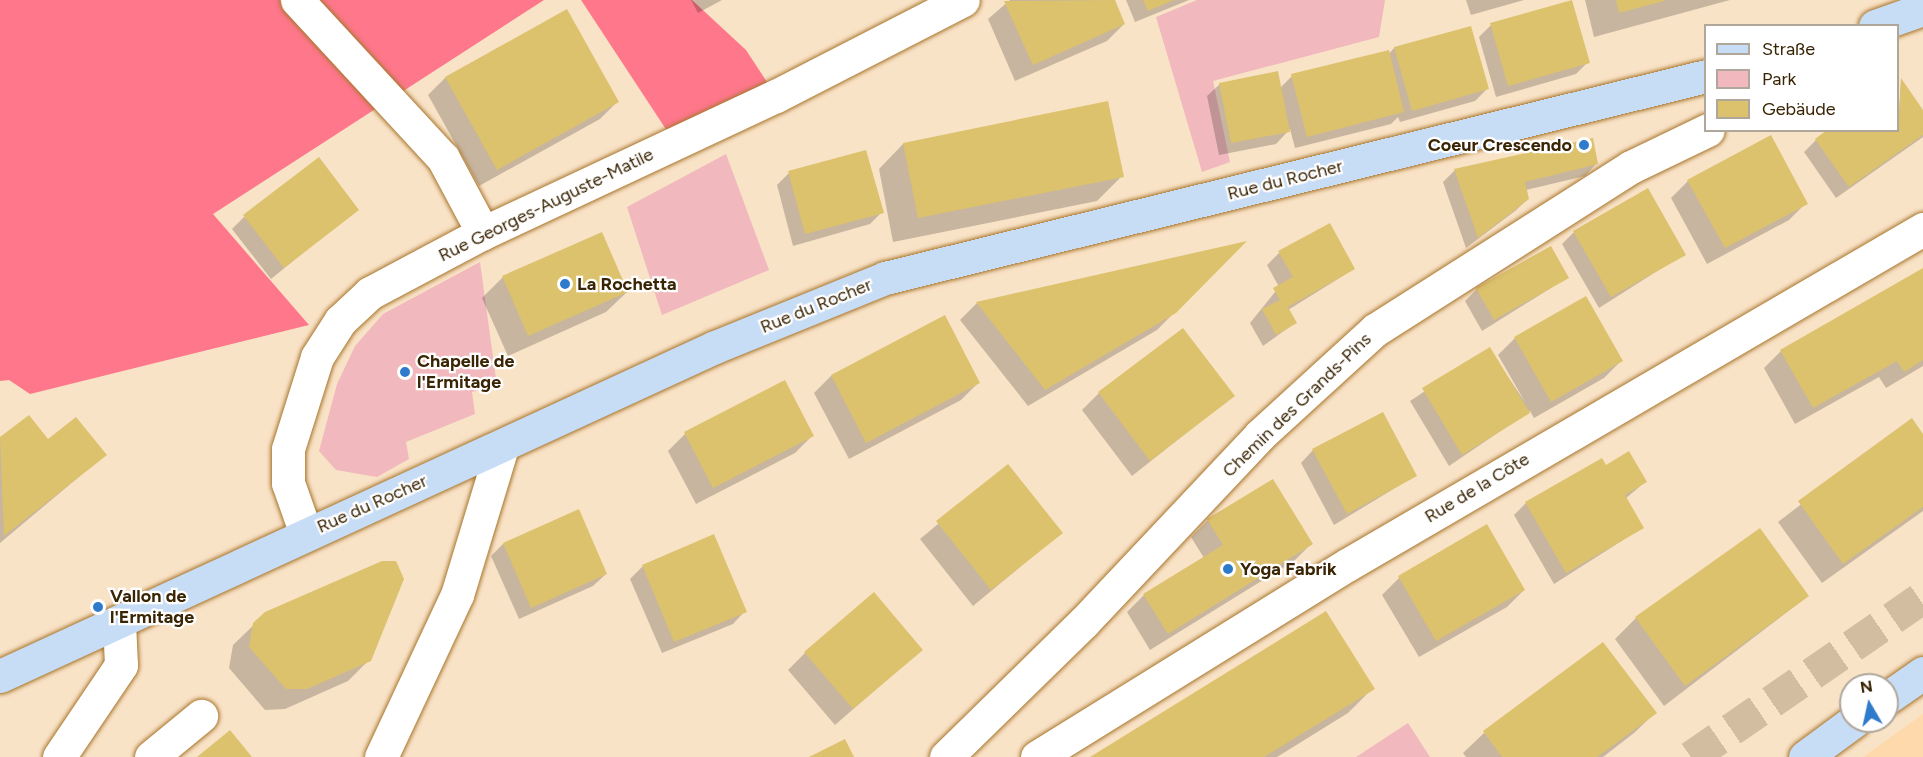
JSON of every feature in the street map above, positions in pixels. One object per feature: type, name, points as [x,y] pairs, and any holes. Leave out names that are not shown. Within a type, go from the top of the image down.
[{"type":"main road","points":[[1881,24],[1923,9]]},
{"type":"main road","name":"Rue du Rocher","points":[[0,676],[119,623],[306,534],[502,447],[715,347],[885,278],[1704,76]]},
{"type":"main road","points":[[1899,690],[1923,673]]},
{"type":"main road","points":[[1805,757],[1839,732]]},
{"type":"street","points":[[297,0],[443,158],[483,233]]},
{"type":"street","name":"Rue Georges-Auguste-Matile","points":[[306,534],[286,468],[317,357],[340,321],[370,293],[483,233],[776,96],[963,0]]},
{"type":"street","name":"Chemin des Grands-Pins","points":[[946,757],[1083,623],[1260,435],[1375,330],[1631,167],[1704,132]]},
{"type":"street","name":"Rue de la Côte","points":[[1037,757],[1377,547],[1923,230]]},
{"type":"street","points":[[381,757],[457,595],[502,447]]},
{"type":"street","points":[[59,757],[121,665],[119,623]]},
{"type":"street","points":[[151,757],[201,716]]},
{"type":"shaded area","points":[[0,0],[544,0],[213,214],[309,325],[30,394],[9,380],[0,381]]},
{"type":"shaded area","points":[[581,0],[692,0],[746,50],[776,96],[675,143]]},
{"type":"shaded area","points":[[1923,714],[1923,757],[1863,757],[1899,733]]},
{"type":"green space","points":[[1197,0],[1385,0],[1379,37],[1213,81],[1230,162],[1202,172],[1156,17]]},
{"type":"green space","points":[[726,154],[769,270],[662,315],[627,207]]},
{"type":"green space","points":[[480,262],[497,386],[472,392],[475,414],[406,442],[409,459],[377,477],[336,470],[319,451],[337,384],[355,346],[383,314]]},
{"type":"green space","points":[[1408,723],[1430,757],[1356,757]]},
{"type":"building","points":[[1115,0],[1125,24],[1033,65],[1004,1]]},
{"type":"building","points":[[1143,0],[1174,0],[1148,11]]},
{"type":"building","points":[[1572,0],[1590,63],[1508,86],[1490,23]]},
{"type":"building","points":[[1616,0],[1664,0],[1664,1],[1619,13]]},
{"type":"building","points":[[567,9],[619,102],[497,170],[445,77]]},
{"type":"building","points":[[1471,26],[1489,89],[1412,111],[1394,47]]},
{"type":"building","points":[[1389,50],[1404,112],[1307,137],[1291,74]]},
{"type":"building","points":[[1278,71],[1290,132],[1231,143],[1219,83]]},
{"type":"building","points":[[1901,78],[1923,110],[1923,135],[1849,187],[1815,139],[1824,132],[1899,132]]},
{"type":"building","points":[[1108,101],[1124,177],[918,218],[903,143]]},
{"type":"building","points":[[1771,135],[1808,204],[1725,248],[1687,180]]},
{"type":"building","points":[[1593,138],[1598,164],[1525,182],[1529,199],[1478,238],[1454,169]]},
{"type":"building","points":[[866,150],[884,213],[805,234],[788,171]]},
{"type":"building","points":[[319,157],[359,210],[284,268],[243,215]]},
{"type":"building","points":[[1648,188],[1686,255],[1611,297],[1573,231]]},
{"type":"building","points":[[1330,223],[1355,269],[1288,307],[1297,323],[1276,335],[1262,309],[1280,300],[1273,288],[1293,277],[1278,251]]},
{"type":"building","name":"La Rochetta","points":[[602,232],[628,292],[528,336],[502,276]]},
{"type":"building","points":[[1247,241],[1176,313],[1045,390],[976,302]]},
{"type":"building","points":[[1551,246],[1569,278],[1494,320],[1476,288]]},
{"type":"building","points":[[1923,268],[1923,360],[1904,372],[1897,361],[1813,408],[1780,350]]},
{"type":"building","points":[[1586,296],[1623,361],[1551,402],[1514,337]]},
{"type":"building","points":[[945,315],[980,383],[866,443],[831,375]]},
{"type":"building","points":[[1183,328],[1235,396],[1150,461],[1098,392]]},
{"type":"building","points":[[1490,347],[1530,413],[1462,455],[1422,388]]},
{"type":"building","points":[[785,380],[814,436],[713,488],[684,432]]},
{"type":"building","points":[[1383,412],[1417,476],[1347,514],[1312,449]]},
{"type":"building","points":[[29,415],[48,439],[76,417],[107,455],[4,536],[0,437]]},
{"type":"building","points":[[1912,418],[1923,434],[1923,507],[1843,564],[1798,501]]},
{"type":"building","points":[[1629,451],[1647,482],[1625,495],[1644,528],[1566,573],[1525,502],[1602,458],[1606,465]]},
{"type":"building","points":[[1008,464],[1063,533],[991,590],[936,521]]},
{"type":"building","name":"Yoga Fabrik","points":[[1273,479],[1313,544],[1168,634],[1143,594],[1223,545],[1207,519]]},
{"type":"building","points":[[579,509],[607,574],[531,608],[503,543]]},
{"type":"building","points":[[1487,524],[1525,590],[1436,641],[1398,576]]},
{"type":"building","points":[[1760,528],[1809,596],[1685,686],[1635,617]]},
{"type":"building","points":[[714,534],[747,612],[674,642],[642,565]]},
{"type":"building","points":[[382,561],[396,561],[404,579],[371,661],[307,689],[286,689],[249,647],[253,623],[265,612]]},
{"type":"building","points":[[874,592],[923,650],[853,709],[804,652]]},
{"type":"building","points":[[1326,611],[1375,689],[1264,757],[1090,757]]},
{"type":"building","points":[[1603,642],[1657,713],[1597,757],[1502,757],[1483,731]]},
{"type":"building","points":[[230,730],[252,757],[197,757]]},
{"type":"building","points":[[845,739],[854,757],[809,757]]},
{"type":"tunnel","points":[[1691,757],[1923,597]]},
{"type":"place","name":"Coeur Crescendo","points":[[1584,145]]},
{"type":"place","name":"La Rochetta","points":[[565,284]]},
{"type":"place","name":"Chapelle de l'Ermitage","points":[[405,372]]},
{"type":"place","name":"Yoga Fabrik","points":[[1228,569]]},
{"type":"place","name":"Vallon de l'Ermitage","points":[[98,607]]}]
